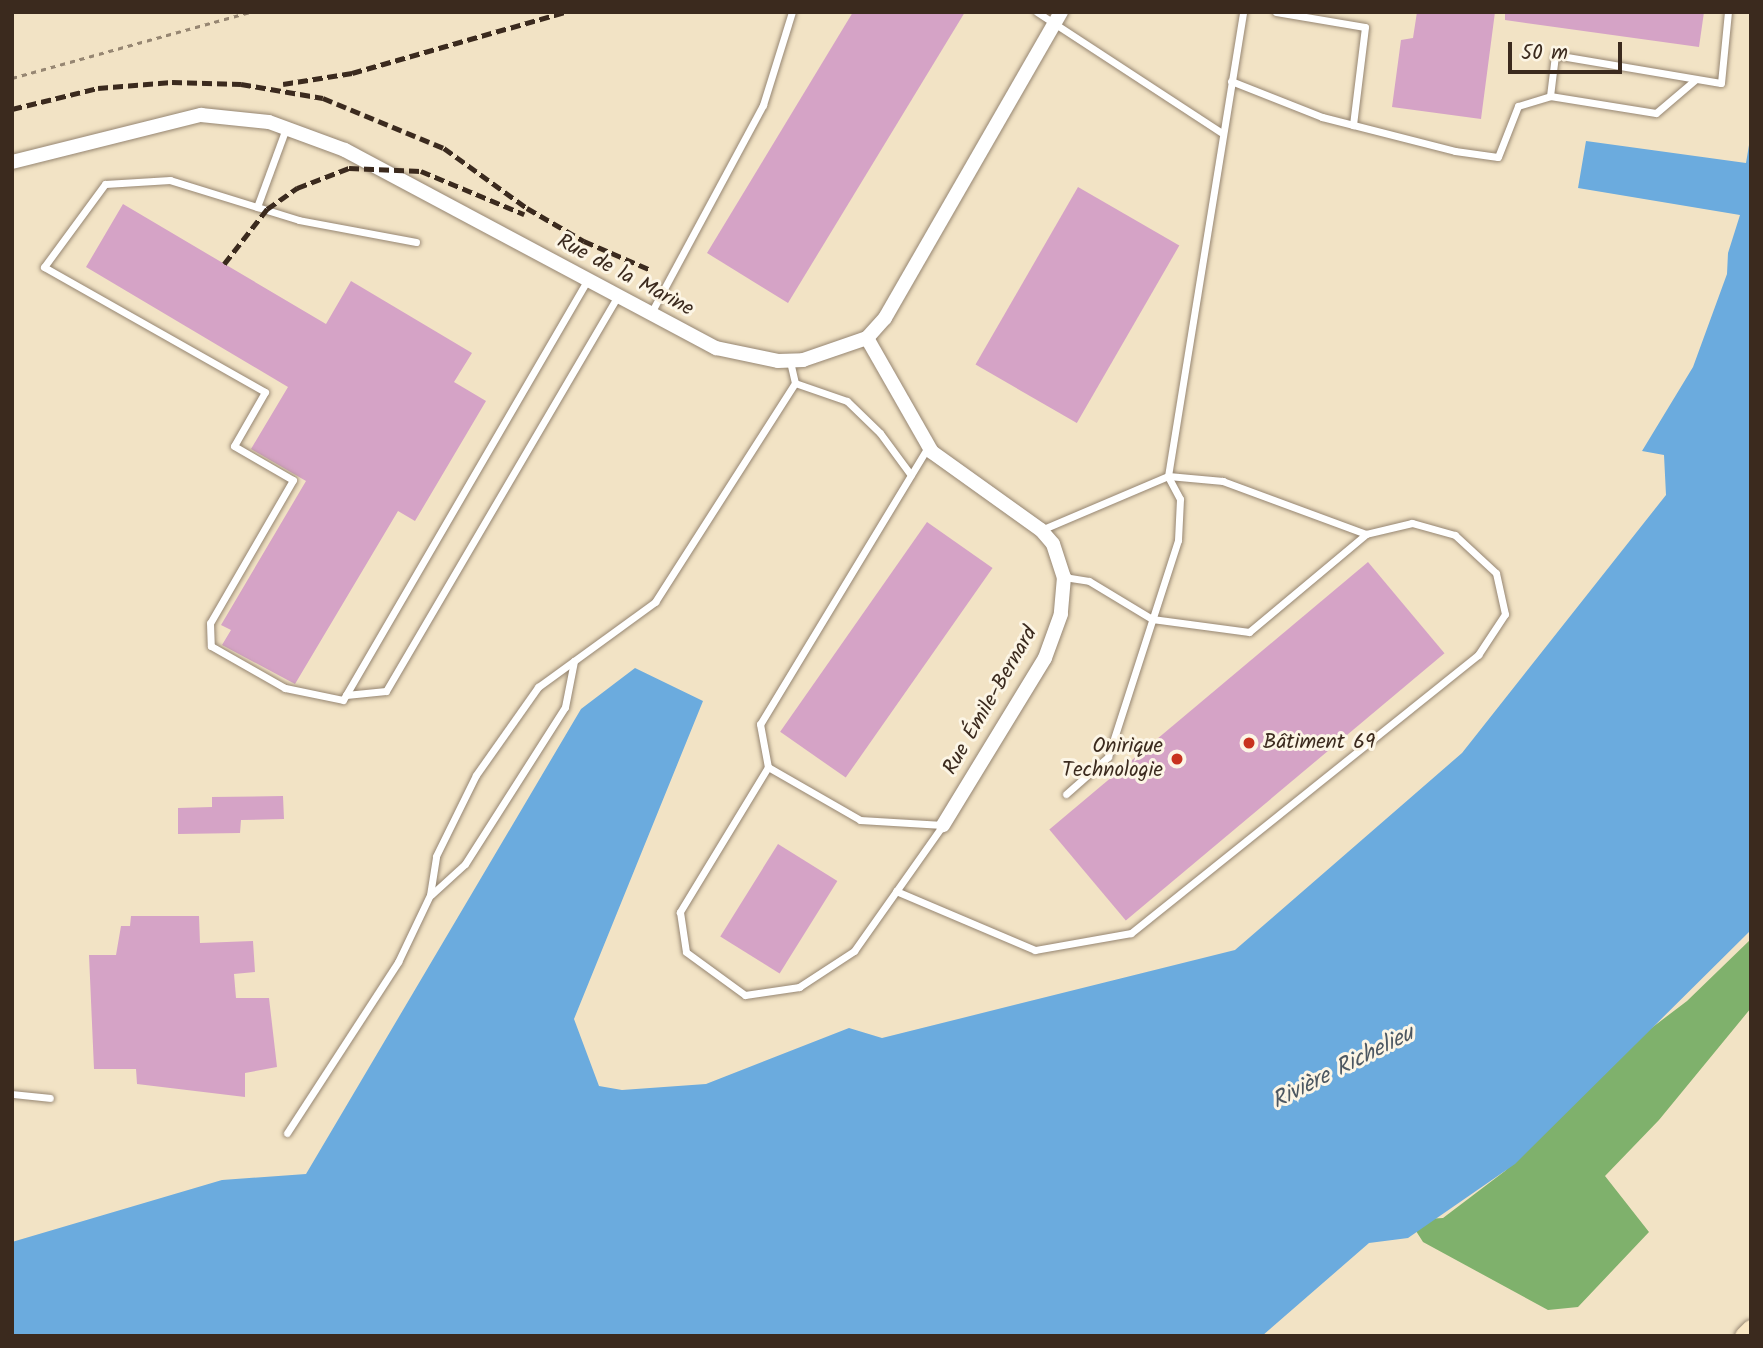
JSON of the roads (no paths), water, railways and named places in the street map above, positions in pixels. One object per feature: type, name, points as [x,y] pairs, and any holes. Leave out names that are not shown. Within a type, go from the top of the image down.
[{"type":"street","name":"Rue de la Marine","points":[[12,162],[201,115],[244,116],[345,150],[716,348],[790,361],[826,356],[867,338],[885,318],[1057,18]]},
{"type":"street","name":"Rue Émile-Bernard","points":[[867,338],[928,446],[942,462],[1041,530],[1053,544],[1063,577],[1061,614],[1045,658],[943,825]]},
{"type":"street","points":[[1744,1336],[1751,1329]]},
{"type":"lane","points":[[651,314],[762,105],[792,12]]},
{"type":"lane","points":[[1037,12],[1057,18],[1222,133]]},
{"type":"lane","points":[[1066,794],[1108,757],[1178,540],[1181,499],[1168,476],[1243,12]]},
{"type":"lane","points":[[1276,12],[1365,27],[1353,125]]},
{"type":"lane","points":[[1550,96],[1555,55],[1721,83],[1728,12]]},
{"type":"lane","points":[[1231,81],[1353,125],[1455,152],[1498,156],[1518,106],[1550,96],[1656,113],[1696,79]]},
{"type":"lane","points":[[257,207],[286,128]]},
{"type":"lane","points":[[416,242],[299,220],[170,180],[105,184],[44,267],[265,392],[234,446],[293,480],[210,623],[211,646],[285,688],[343,700],[587,280]]},
{"type":"lane","points":[[346,695],[386,691],[618,296]]},
{"type":"lane","points":[[287,1133],[398,962],[430,895],[436,856],[476,775],[538,687],[655,601],[795,383],[790,361]]},
{"type":"lane","points":[[795,383],[847,401],[880,433],[911,475]]},
{"type":"lane","points":[[928,446],[760,724],[768,767],[680,912],[686,952],[745,995],[799,987],[854,951],[943,825]]},
{"type":"lane","points":[[1041,530],[1168,476],[1223,481],[1366,534]]},
{"type":"lane","points":[[896,891],[1035,950],[1130,933],[1478,655],[1505,614],[1496,573],[1455,535],[1412,523],[1366,534],[1249,632],[1152,620],[1089,581],[1063,577]]},
{"type":"lane","points":[[430,895],[465,864],[565,707],[574,661]]},
{"type":"lane","points":[[768,767],[860,820],[943,825]]},
{"type":"lane","points":[[12,1094],[50,1098]]},
{"type":"water","name":"Rivière Richelieu","points":[[1751,133],[1751,930],[1515,1164],[1408,1238],[1369,1243],[1262,1336],[12,1336],[12,1242],[222,1180],[306,1174],[581,709],[635,668],[703,701],[574,1019],[599,1086],[622,1090],[706,1084],[849,1028],[882,1038],[1235,950],[1462,753],[1666,495],[1664,455],[1642,451],[1693,367],[1727,274],[1728,253],[1740,215],[1578,188],[1586,141],[1746,163]]},
{"type":"railway","points":[[283,84],[352,73],[565,12]]},
{"type":"railway","points":[[12,109],[98,88],[172,82],[241,84],[323,98],[444,148],[527,208],[584,241],[651,270]]},
{"type":"railway","points":[[224,264],[267,209],[297,188],[349,168],[421,171],[524,214]]},
{"type":"place","name":"Bâtiment 69","points":[[1249,743]]},
{"type":"place","name":"Onirique Technologie","points":[[1177,759]]}]
